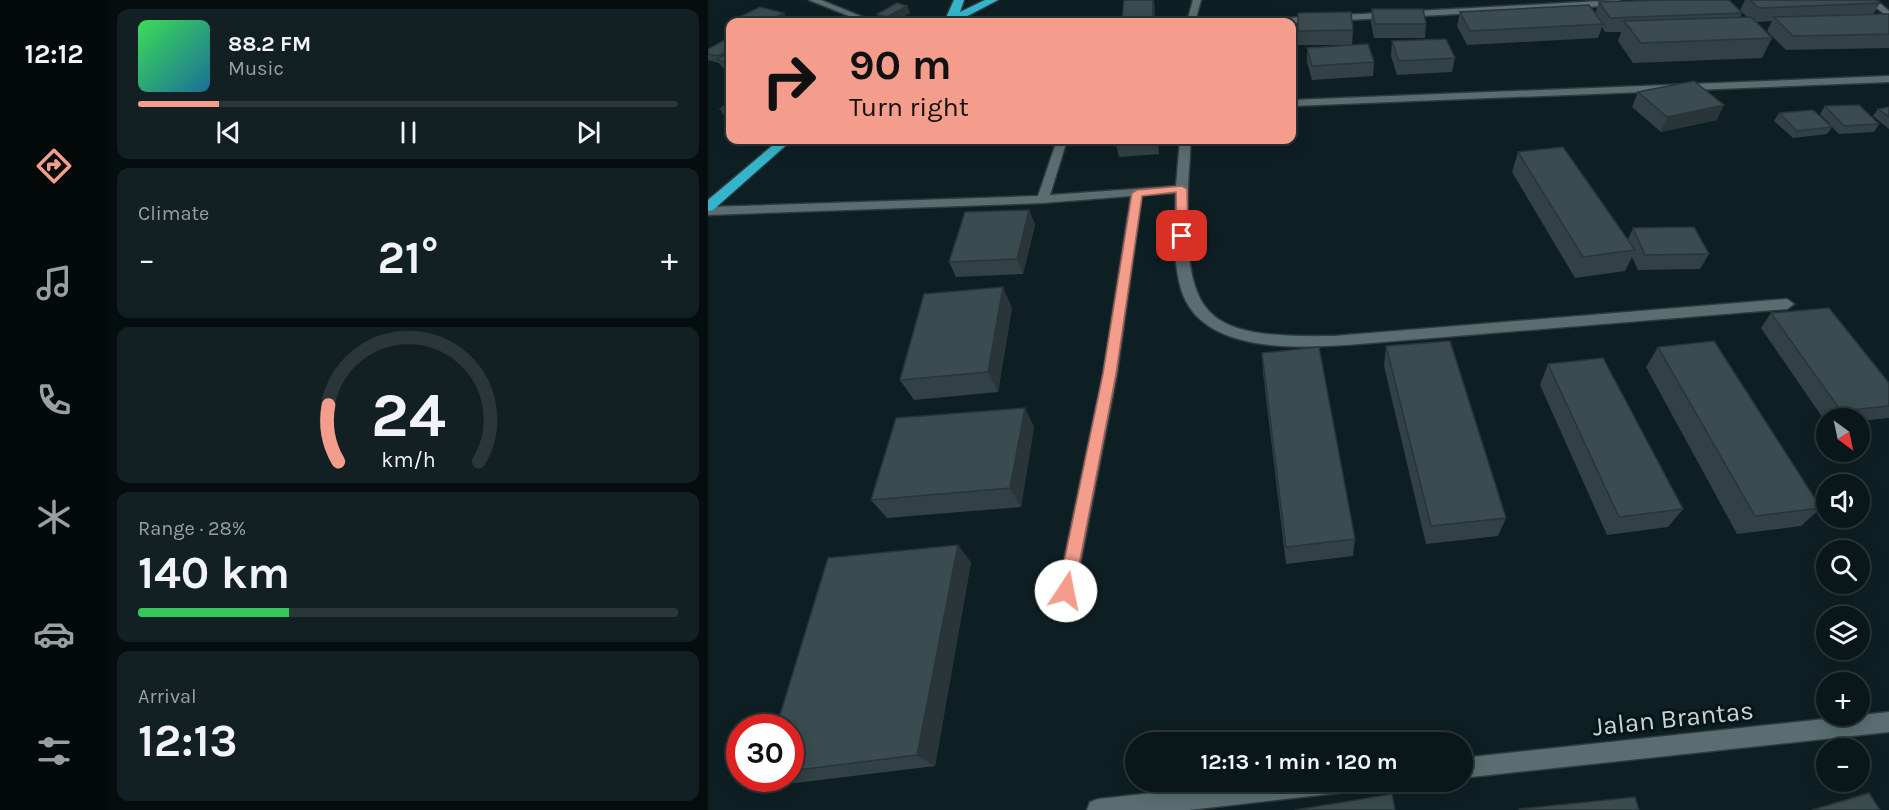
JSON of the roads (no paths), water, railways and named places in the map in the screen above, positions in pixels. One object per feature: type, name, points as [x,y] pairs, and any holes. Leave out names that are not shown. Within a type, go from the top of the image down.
[{"type":"highway","points":[[952,18],[959,0]]},
{"type":"highway","points":[[959,18],[993,0]]},
{"type":"highway","points":[[708,209],[781,144]]},
{"type":"street","points":[[813,0],[861,18]]},
{"type":"street","points":[[1192,18],[1197,0]]},
{"type":"street","points":[[1871,0],[1889,15]]},
{"type":"street","points":[[1296,21],[1625,3]]},
{"type":"street","points":[[1296,104],[1889,79]]},
{"type":"street","points":[[1043,199],[1061,144]]},
{"type":"street","points":[[1185,144],[1182,189],[1183,259],[1190,298],[1202,315],[1218,326],[1254,337],[1303,341],[1342,339],[1787,304]]},
{"type":"street","points":[[708,209],[1043,199],[1182,189]]},
{"type":"street","points":[[1062,612],[1110,374],[1137,193]]},
{"type":"street","name":"Jalan Brantas","points":[[1473,767],[1889,722]]},
{"type":"street","points":[[1098,810],[1159,806],[1263,792]]}]
